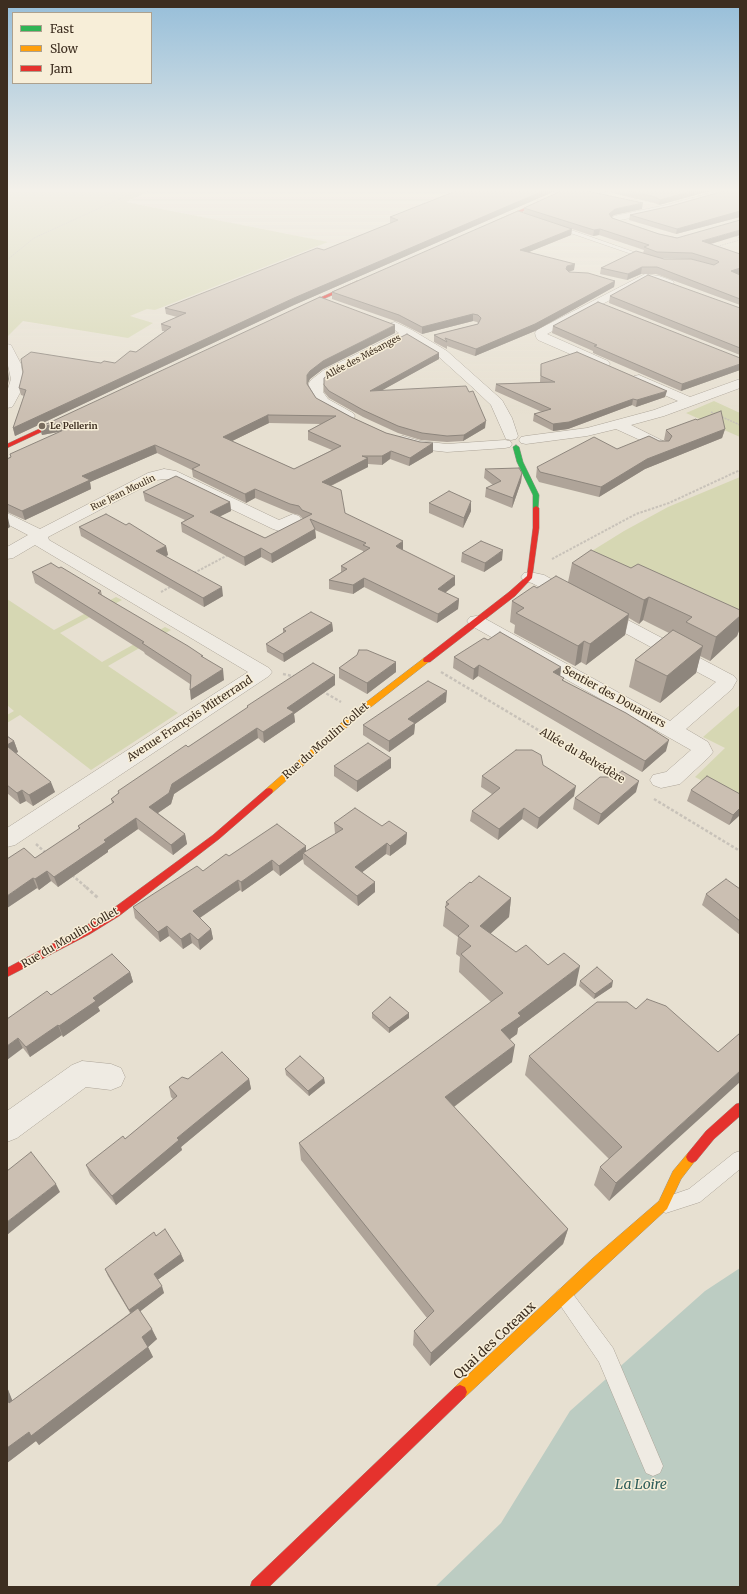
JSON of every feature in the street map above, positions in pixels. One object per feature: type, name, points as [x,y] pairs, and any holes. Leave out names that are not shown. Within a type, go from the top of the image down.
[{"type":"street","points":[[613,368],[542,337],[541,333],[645,277],[655,278],[678,287]]},
{"type":"street","points":[[285,314],[367,278]]},
{"type":"street","points":[[613,282],[628,286]]},
{"type":"street","points":[[320,299],[341,306]]},
{"type":"street","points":[[597,303],[609,308]]},
{"type":"street","points":[[381,321],[408,333],[443,354],[497,403],[515,442],[520,462],[536,495],[536,528],[532,572],[545,583],[733,675],[725,685],[672,730]]},
{"type":"street","name":"Allée des Mésanges","points":[[357,421],[323,402],[316,392],[316,383],[329,373],[408,333]]},
{"type":"street","points":[[420,340],[439,336]]},
{"type":"street","points":[[7,348],[15,364],[17,379],[14,391],[7,404]]},
{"type":"street","points":[[627,374],[691,402]]},
{"type":"street","points":[[392,437],[420,445],[447,448],[480,447],[587,432],[659,413],[740,383]]},
{"type":"street","points":[[7,446],[76,413]]},
{"type":"street","points":[[618,424],[662,446]]},
{"type":"street","name":"Rue Jean Moulin","points":[[40,534],[153,476],[164,474],[171,474],[279,526],[293,519]]},
{"type":"street","name":"Avenue François Mitterrand","points":[[7,518],[40,534],[41,542],[262,672],[14,835]]},
{"type":"street","points":[[7,554],[40,534]]},
{"type":"street","name":"Rue du Moulin Collet","points":[[7,973],[86,932],[115,913],[216,837],[359,712],[512,594],[532,572]]},
{"type":"street","name":"Sentier des Douaniers","points":[[476,621],[702,746],[702,752],[672,779],[661,780]]},
{"type":"street","points":[[7,1128],[82,1074],[111,1077]]},
{"type":"street","name":"Quai des Coteaux","points":[[258,1587],[465,1387],[563,1295],[663,1206],[677,1175],[710,1135],[740,1108]]},
{"type":"lane","points":[[663,1206],[694,1196],[740,1159]]},
{"type":"lane","points":[[563,1295],[606,1355],[653,1466]]},
{"type":"path","points":[[691,402],[740,424]]},
{"type":"path","points":[[532,572],[558,556],[636,514],[669,503],[740,470]]},
{"type":"path","points":[[190,576],[231,553]]},
{"type":"path","points":[[142,602],[176,583]]},
{"type":"path","name":"Allée du Belvédère","points":[[420,664],[619,778]]},
{"type":"path","points":[[262,672],[293,675],[300,679]]},
{"type":"path","points":[[320,690],[359,712]]},
{"type":"path","points":[[652,798],[740,851]]},
{"type":"path","points":[[14,835],[50,856]]},
{"type":"path","points":[[68,872],[115,913]]},
{"type":"green space","points":[[7,265],[269,265],[155,310],[147,309],[130,316],[153,323],[128,338],[23,321],[7,337]]},
{"type":"green space","points":[[714,401],[740,413],[740,437],[686,413]]},
{"type":"green space","points":[[740,477],[740,623],[587,554],[624,531],[668,507]]},
{"type":"green space","points":[[116,597],[122,600],[60,633],[102,662],[165,627],[171,630],[108,666],[178,713],[91,770],[20,715],[7,723],[7,715],[14,711],[7,705],[7,599],[54,630]]},
{"type":"green space","points":[[740,705],[740,801],[695,777],[725,748],[703,737]]},
{"type":"water","name":"La Loire","points":[[740,1268],[740,1587],[435,1587],[501,1523],[570,1411],[705,1291]]},
{"type":"building","points":[[273,265],[370,265],[294,298],[13,428],[26,390],[19,388],[23,372],[21,359],[31,352],[101,363],[104,361],[115,363],[130,351],[136,352],[171,327],[161,324],[186,313],[165,308]]},
{"type":"building","points":[[393,265],[569,265],[567,266],[566,269],[569,272],[588,273],[615,281],[535,324],[476,349],[445,338],[447,342],[434,335],[478,324],[481,318],[478,315],[473,314],[422,327],[399,315],[332,292]]},
{"type":"building","points":[[606,265],[740,265],[740,268],[731,271],[740,275],[740,299],[657,267],[642,267],[628,274],[601,268]]},
{"type":"building","points":[[648,275],[740,308],[740,348],[610,296]]},
{"type":"building","points":[[320,297],[395,325],[323,361],[307,375],[307,384],[316,398],[351,417],[386,433],[420,442],[433,443],[410,458],[391,451],[382,456],[362,456],[368,458],[322,482],[341,490],[345,513],[403,541],[396,546],[455,576],[438,589],[459,599],[438,614],[364,578],[353,585],[329,580],[347,569],[341,566],[370,548],[363,545],[366,543],[310,519],[315,529],[271,554],[261,548],[244,557],[181,523],[194,516],[143,492],[176,476],[230,502],[210,512],[265,538],[312,514],[302,510],[299,506],[290,504],[255,489],[245,494],[192,469],[200,465],[155,445],[82,476],[90,480],[22,511],[7,504],[7,459],[11,457],[10,454],[68,428],[66,422],[40,427]],"holes":[[[268,415],[336,416],[308,431],[341,446],[294,469],[223,437]]]},
{"type":"building","points":[[598,302],[740,358],[740,364],[682,384],[594,346],[597,345],[553,326]]},
{"type":"building","points":[[407,334],[439,353],[370,391],[466,386],[469,392],[473,391],[486,421],[464,435],[447,436],[422,433],[398,426],[363,410],[329,391],[324,385],[324,378],[335,371]]},
{"type":"building","points":[[577,352],[667,391],[637,400],[633,399],[569,422],[553,424],[534,414],[551,409],[496,384],[555,382],[541,376],[541,364]]},
{"type":"building","points":[[721,411],[725,429],[647,459],[601,487],[540,472],[537,467],[594,437],[617,449],[649,436],[659,441],[669,441],[672,436],[666,430]]},
{"type":"building","points":[[519,468],[522,473],[513,498],[486,488],[501,481],[485,469]]},
{"type":"building","points":[[449,491],[471,501],[464,518],[429,503]]},
{"type":"building","points":[[106,514],[126,525],[129,523],[166,546],[156,551],[222,587],[203,598],[79,527]]},
{"type":"building","points":[[481,541],[503,550],[485,563],[462,553]]},
{"type":"building","points":[[591,550],[631,568],[638,564],[740,610],[740,616],[716,637],[686,622],[692,617],[649,597],[644,600],[572,563]]},
{"type":"building","points":[[51,563],[59,568],[61,567],[101,591],[98,593],[188,646],[203,656],[201,656],[223,669],[190,690],[191,675],[142,643],[144,642],[32,572]]},
{"type":"building","points":[[556,576],[629,614],[590,644],[584,641],[578,646],[516,613],[524,608],[512,601],[534,586],[537,588]]},
{"type":"building","points":[[311,612],[332,623],[283,654],[266,644],[286,631],[283,629]]},
{"type":"building","points":[[673,630],[703,646],[667,676],[635,660]]},
{"type":"building","points":[[500,632],[561,667],[553,672],[564,678],[562,680],[626,713],[669,740],[645,761],[479,665],[474,669],[454,657],[484,638],[488,640]]},
{"type":"building","points":[[359,650],[367,650],[396,662],[367,683],[339,668],[357,655]]},
{"type":"building","points":[[313,663],[335,675],[287,708],[294,712],[263,732],[257,728],[172,784],[169,793],[149,807],[185,834],[171,845],[136,818],[104,840],[106,842],[54,877],[47,871],[35,879],[33,878],[7,896],[7,859],[24,848],[35,858],[80,828],[78,826],[114,802],[111,799],[119,793],[118,791],[186,745],[188,747]]},
{"type":"building","points":[[428,681],[447,691],[408,719],[415,723],[389,741],[363,725]]},
{"type":"building","points":[[7,736],[14,741],[7,745]]},
{"type":"building","points":[[368,743],[391,758],[357,781],[334,766]]},
{"type":"building","points":[[7,746],[51,782],[29,795],[22,790],[17,793],[7,785]]},
{"type":"building","points":[[516,750],[532,750],[541,755],[543,765],[576,786],[539,818],[524,808],[499,829],[472,811],[500,788],[482,776]]},
{"type":"building","points":[[622,771],[639,781],[601,814],[575,798],[600,777],[614,777]]},
{"type":"building","points":[[707,776],[740,794],[740,808],[733,815],[691,790]]},
{"type":"building","points":[[355,808],[382,826],[389,821],[407,833],[390,846],[387,843],[355,867],[375,882],[357,896],[303,853],[343,829],[334,823]]},
{"type":"building","points":[[277,824],[306,846],[279,866],[272,860],[241,882],[238,880],[193,911],[211,929],[198,940],[190,933],[181,939],[167,926],[158,932],[133,907],[197,866],[203,871],[226,854],[229,856]]},
{"type":"building","points":[[479,876],[511,898],[480,926],[516,952],[526,945],[548,965],[564,953],[580,966],[518,1013],[521,1016],[501,1030],[515,1045],[445,1097],[568,1229],[431,1353],[414,1331],[434,1311],[299,1143],[503,993],[461,954],[471,946],[458,936],[469,926],[445,907],[449,904],[446,902]]},
{"type":"building","points":[[726,879],[740,889],[740,921],[706,894]]},
{"type":"building","points":[[112,954],[130,972],[93,998],[96,1001],[26,1047],[18,1038],[7,1046],[7,1019],[47,991],[51,995]]},
{"type":"building","points":[[597,967],[613,981],[595,994],[580,981]]},
{"type":"building","points":[[390,997],[409,1013],[389,1028],[372,1013]]},
{"type":"building","points":[[647,999],[666,1006],[718,1052],[740,1033],[740,1071],[616,1183],[600,1167],[622,1147],[529,1056],[597,1002],[627,1002],[636,1009]]},
{"type":"building","points":[[222,1052],[249,1079],[177,1138],[179,1140],[112,1196],[86,1165],[123,1136],[125,1139],[177,1096],[169,1087],[182,1077],[188,1079]]},
{"type":"building","points":[[300,1056],[324,1078],[308,1091],[285,1069]]},
{"type":"building","points":[[31,1152],[56,1184],[7,1222],[7,1171]]},
{"type":"building","points":[[165,1229],[181,1254],[154,1274],[162,1286],[129,1310],[105,1269],[154,1232],[156,1236]]},
{"type":"building","points":[[138,1308],[152,1329],[142,1337],[148,1347],[31,1436],[29,1432],[7,1448],[7,1398],[9,1403]]},
{"type":"traffic: fast","points":[[516,447],[520,462],[536,495],[536,508]]},
{"type":"traffic: slow","points":[[269,791],[359,712],[427,660]]},
{"type":"traffic: slow","points":[[460,1392],[597,1264],[663,1205],[677,1175],[692,1157]]},
{"type":"traffic: jam","points":[[295,310],[359,282]]},
{"type":"traffic: jam","points":[[7,446],[67,418]]},
{"type":"traffic: jam","points":[[427,660],[512,594],[530,577],[536,528],[536,508]]},
{"type":"traffic: jam","points":[[7,973],[86,931],[115,913],[216,837],[269,791]]},
{"type":"traffic: jam","points":[[692,1157],[710,1135],[740,1108]]},
{"type":"traffic: jam","points":[[258,1587],[460,1392]]},
{"type":"place","name":"Le Pellerin","points":[[42,426]]}]
